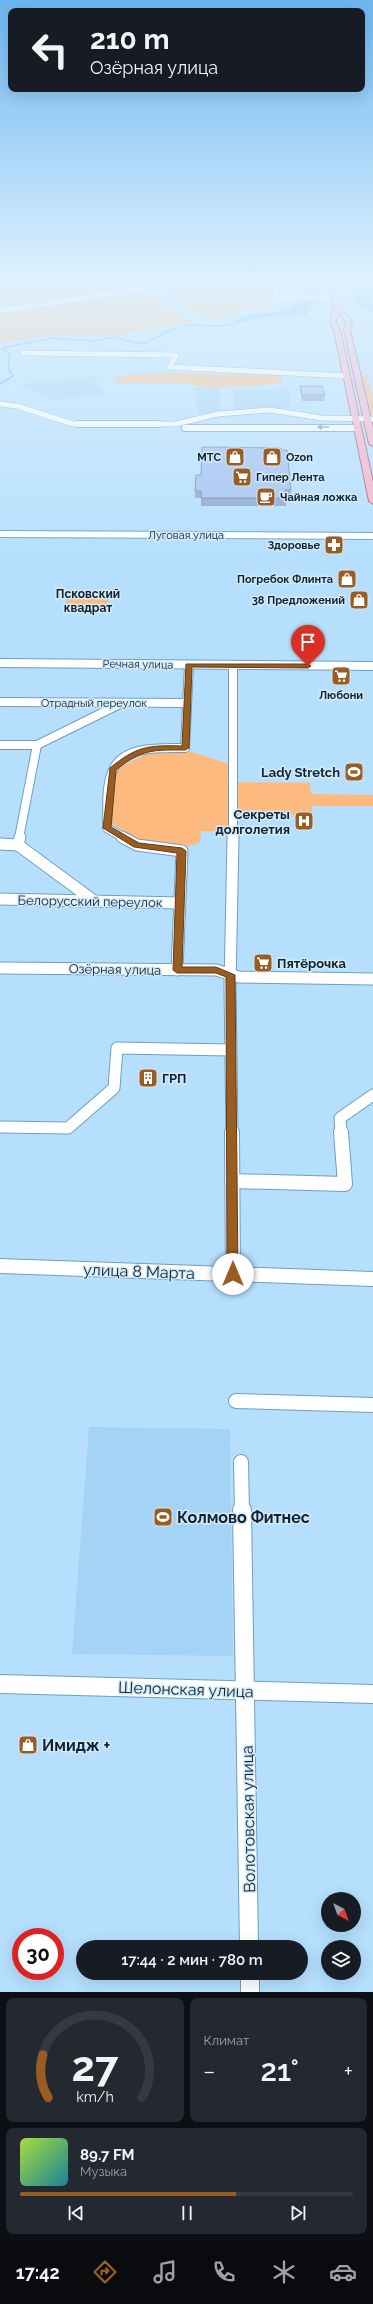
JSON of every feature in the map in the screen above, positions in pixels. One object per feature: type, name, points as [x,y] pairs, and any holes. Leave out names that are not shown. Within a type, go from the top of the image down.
[{"type":"main road","points":[[347,376],[373,501]]},
{"type":"main road","points":[[359,376],[370,419],[373,444]]},
{"type":"street","points":[[0,404],[17,406],[73,424],[176,424],[218,414],[270,410],[322,418],[370,419]]},
{"type":"street","points":[[179,429],[197,427],[358,428]]},
{"type":"street","name":"Луговая улица","points":[[0,534],[373,536]]},
{"type":"street","name":"Речная улица","points":[[0,663],[373,666]]},
{"type":"street","points":[[177,970],[182,851],[137,845],[107,828],[112,769],[130,755],[151,748],[185,748],[188,665]]},
{"type":"street","points":[[233,665],[233,835],[230,975],[233,1274]]},
{"type":"street","name":"Отрадный переулок","points":[[0,702],[187,703]]},
{"type":"street","points":[[0,744],[37,745],[122,703]]},
{"type":"street","points":[[18,845],[37,745]]},
{"type":"street","points":[[0,844],[18,845],[94,902]]},
{"type":"street","name":"Белорусский переулок","points":[[0,899],[179,903]]},
{"type":"street","name":"Озёрная улица","points":[[0,968],[216,970],[239,977],[373,979]]},
{"type":"street","points":[[0,1127],[68,1128],[114,1088],[117,1048],[230,1050]]},
{"type":"street","points":[[232,1181],[345,1184],[340,1118],[373,1096]]},
{"type":"street","name":"улица 8 Марта","points":[[0,1266],[373,1279]]},
{"type":"street","points":[[236,1401],[373,1405]]},
{"type":"street","name":"Волотовская улица","points":[[241,1462],[246,1691],[249,1940]]},
{"type":"street","name":"Шелонская улица","points":[[0,1684],[373,1694]]},
{"type":"street","points":[[250,1980],[250,1992]]},
{"type":"shaded area","points":[[94,376],[106,395],[51,400],[22,384]]},
{"type":"shaded area","points":[[118,376],[282,376],[281,383],[233,387],[208,387],[188,383],[113,383]]},
{"type":"shaded area","points":[[362,376],[372,376],[368,378],[373,397],[373,418]]},
{"type":"shaded area","points":[[195,388],[219,388],[221,413],[197,413]]},
{"type":"shaded area","points":[[289,389],[291,407],[236,410],[233,390]]},
{"type":"shaded area","points":[[69,593],[109,593],[107,611],[65,610]]},
{"type":"shaded area","points":[[185,750],[232,765],[233,782],[310,783],[311,794],[373,795],[373,806],[312,806],[312,815],[233,814],[233,832],[201,831],[200,842],[186,847],[143,844],[111,823],[116,769],[152,751]]},
{"type":"shaded area","points":[[89,1427],[230,1429],[233,1656],[72,1654]]},
{"type":"building","points":[[300,386],[322,386],[325,395],[302,395]]},
{"type":"building","name":"Гипер Лента","points":[[202,447],[281,448],[281,450],[287,450],[291,490],[285,490],[286,498],[201,498],[201,491],[195,491],[196,475],[201,475]]},
{"type":"waterway","points":[[0,384],[13,376]]},
{"type":"place","name":"МТС","points":[[235,457]]},
{"type":"place","name":"Ozon","points":[[272,457]]},
{"type":"place","name":"Гипер Лента","points":[[242,477]]},
{"type":"place","name":"Чайная ложка","points":[[266,497]]},
{"type":"place","name":"Здоровье","points":[[334,545]]},
{"type":"place","name":"Погребок Флинта","points":[[347,579]]},
{"type":"place","name":"38 Предложений","points":[[359,600]]},
{"type":"place","name":"Любони","points":[[341,676]]},
{"type":"place","name":"Lady Stretch","points":[[354,772]]},
{"type":"place","name":"Секреты долголетия","points":[[304,821]]},
{"type":"place","name":"Пятёрочка","points":[[263,963]]},
{"type":"place","name":"ГРП","points":[[148,1078]]},
{"type":"place","name":"Колмово Фитнес","points":[[163,1517]]},
{"type":"place","name":"Имидж +","points":[[28,1745]]},
{"type":"district","name":"Псковский квадрат","points":[[88,601]]},
{"type":"route","points":[[233,1274],[230,975],[216,970],[177,970],[182,851],[137,845],[107,828],[109,793],[112,769],[119,762],[130,755],[151,748],[185,748],[188,665],[308,666]]}]
